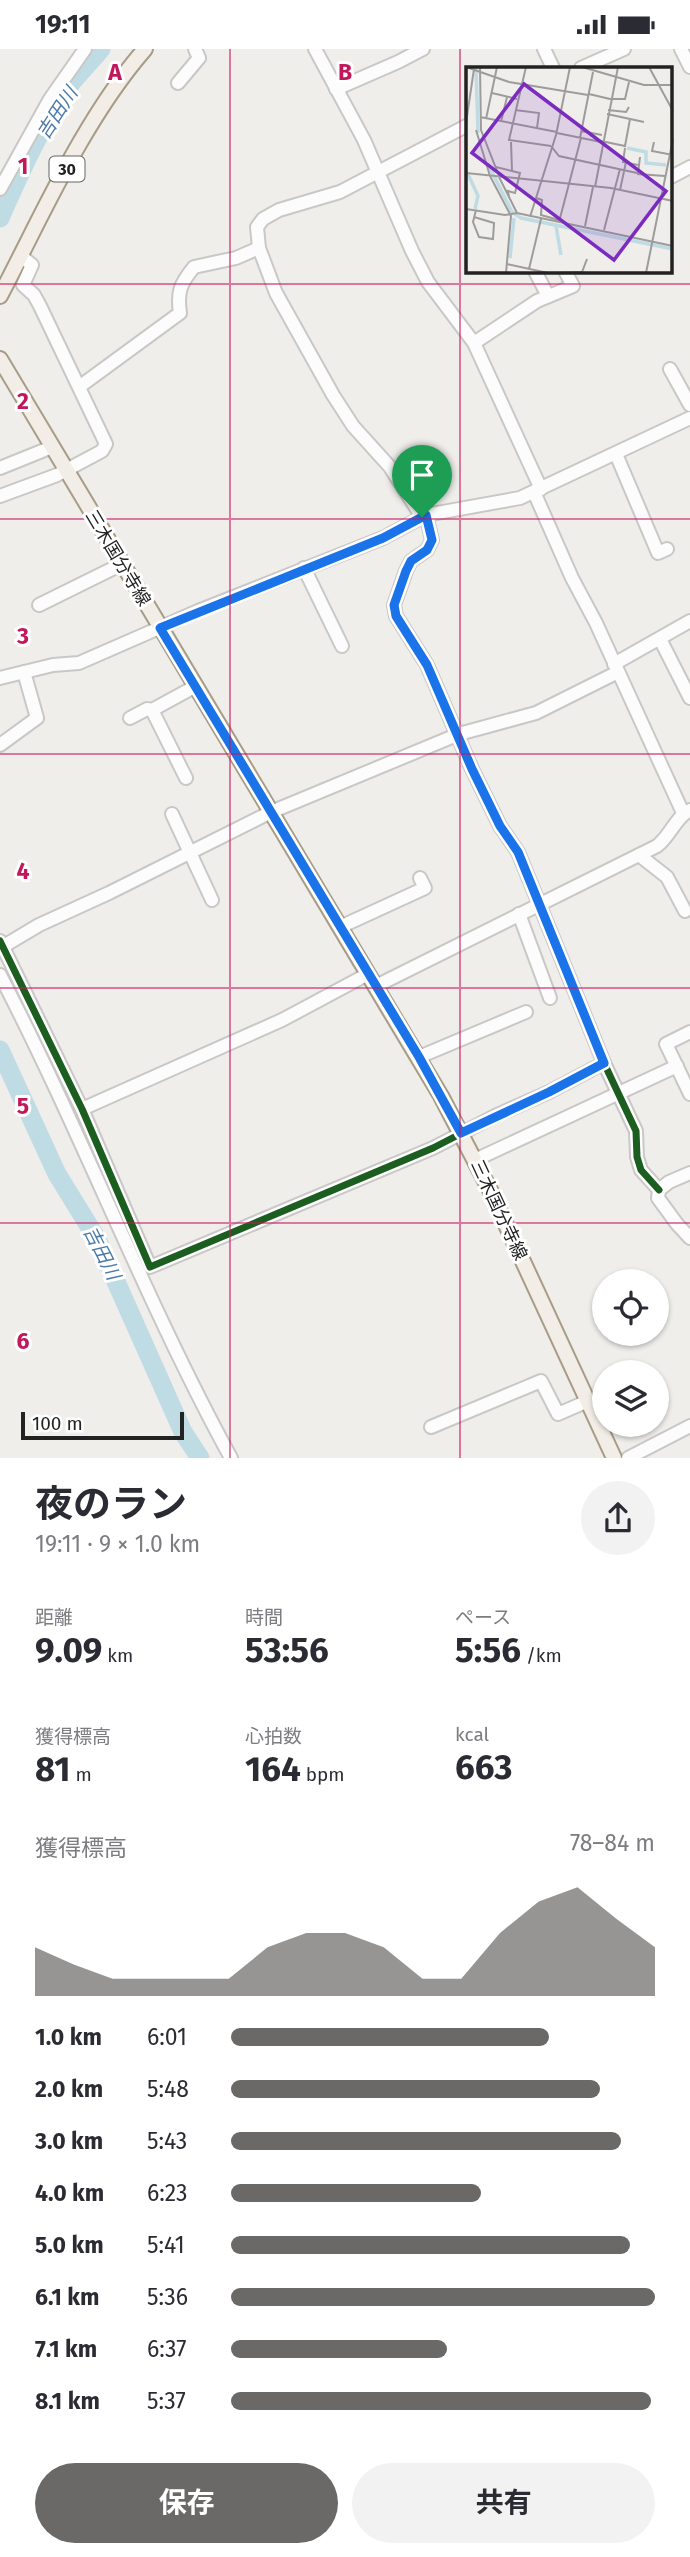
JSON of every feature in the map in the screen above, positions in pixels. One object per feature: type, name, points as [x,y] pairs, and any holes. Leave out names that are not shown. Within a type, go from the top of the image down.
[{"type":"main road","name":"30","points":[[0,296],[93,124],[145,49]]},
{"type":"main road","name":"三木国分寺線","points":[[0,359],[419,1057],[475,1160],[614,1458]]},
{"type":"street","points":[[0,189],[50,99],[85,49]]},
{"type":"street","points":[[178,83],[200,58],[195,49]]},
{"type":"street","points":[[82,1109],[538,905],[639,855],[667,838],[687,811],[618,665],[572,578],[474,343],[428,282],[377,171],[315,49]]},
{"type":"street","points":[[336,89],[424,49]]},
{"type":"street","points":[[544,49],[553,67]]},
{"type":"street","points":[[586,67],[604,63],[624,49]]},
{"type":"street","points":[[681,49],[690,67]]},
{"type":"street","points":[[466,126],[340,192],[279,210],[263,219],[257,227],[259,248],[275,293],[333,395],[353,426],[390,467],[424,516],[432,540],[427,550],[411,561],[406,571],[394,605],[396,616],[427,665],[472,769],[500,826],[518,852],[604,1063],[636,1131],[637,1157],[642,1170],[659,1190]]},
{"type":"street","points":[[672,176],[690,167]]},
{"type":"street","points":[[79,387],[180,313],[177,296],[185,278],[194,267],[236,258],[259,248]]},
{"type":"street","points":[[0,496],[66,470],[102,451],[106,444],[40,306],[34,295],[23,285],[32,265],[21,256]]},
{"type":"street","points":[[536,273],[548,296]]},
{"type":"street","points":[[474,343],[537,301],[573,286],[566,273]]},
{"type":"street","points":[[670,369],[690,405]]},
{"type":"street","points":[[0,678],[79,663],[304,568],[383,538],[424,516],[520,498],[690,418]]},
{"type":"street","points":[[0,468],[52,447]]},
{"type":"street","points":[[616,454],[659,553],[667,549]]},
{"type":"street","points":[[39,605],[122,564]]},
{"type":"street","points":[[304,568],[342,646]]},
{"type":"street","points":[[604,1063],[433,1148],[239,1232],[150,1267],[82,1109],[1,944],[271,812],[459,734],[536,713],[690,621]]},
{"type":"street","points":[[660,639],[690,698]]},
{"type":"street","points":[[0,745],[37,718],[24,672]]},
{"type":"street","points":[[130,718],[146,709],[152,710],[196,686]]},
{"type":"street","points":[[152,710],[186,778]]},
{"type":"street","points":[[173,814],[212,900]]},
{"type":"street","points":[[639,855],[667,877],[685,911]]},
{"type":"street","points":[[340,927],[425,888],[420,878]]},
{"type":"street","points":[[519,914],[550,998]]},
{"type":"street","points":[[0,975],[82,1144],[154,1303],[231,1458]]},
{"type":"street","points":[[419,1057],[526,1012]]},
{"type":"street","points":[[690,1032],[666,1044],[690,1094]]},
{"type":"street","points":[[475,1160],[677,1066]]},
{"type":"street","points":[[690,1173],[669,1182],[659,1190],[658,1198],[690,1238]]},
{"type":"street","points":[[431,1427],[541,1381],[558,1414],[588,1401]]},
{"type":"street","points":[[628,1458],[690,1426]]},
{"type":"waterway","name":"吉田川","points":[[0,218],[51,114],[72,82],[101,49]]},
{"type":"waterway","points":[[594,607],[608,635]]},
{"type":"waterway","name":"吉田川","points":[[0,1050],[57,1174],[97,1239],[183,1432],[200,1458]]},
{"type":"cycle path","points":[[426,515],[432,540],[427,550],[411,561],[406,571],[394,605],[396,616],[427,665],[472,769],[500,826],[518,852],[604,1063],[636,1131],[637,1157],[641,1170],[659,1190]]},
{"type":"cycle path","points":[[0,941],[82,1109],[150,1267],[433,1148],[604,1063]]},
{"type":"route","points":[[426,515],[432,540],[427,550],[411,561],[406,571],[394,605],[396,616],[427,665],[472,769],[500,826],[518,852],[604,1063],[461,1133],[419,1057],[160,628],[383,538],[422,517],[426,515]]}]
